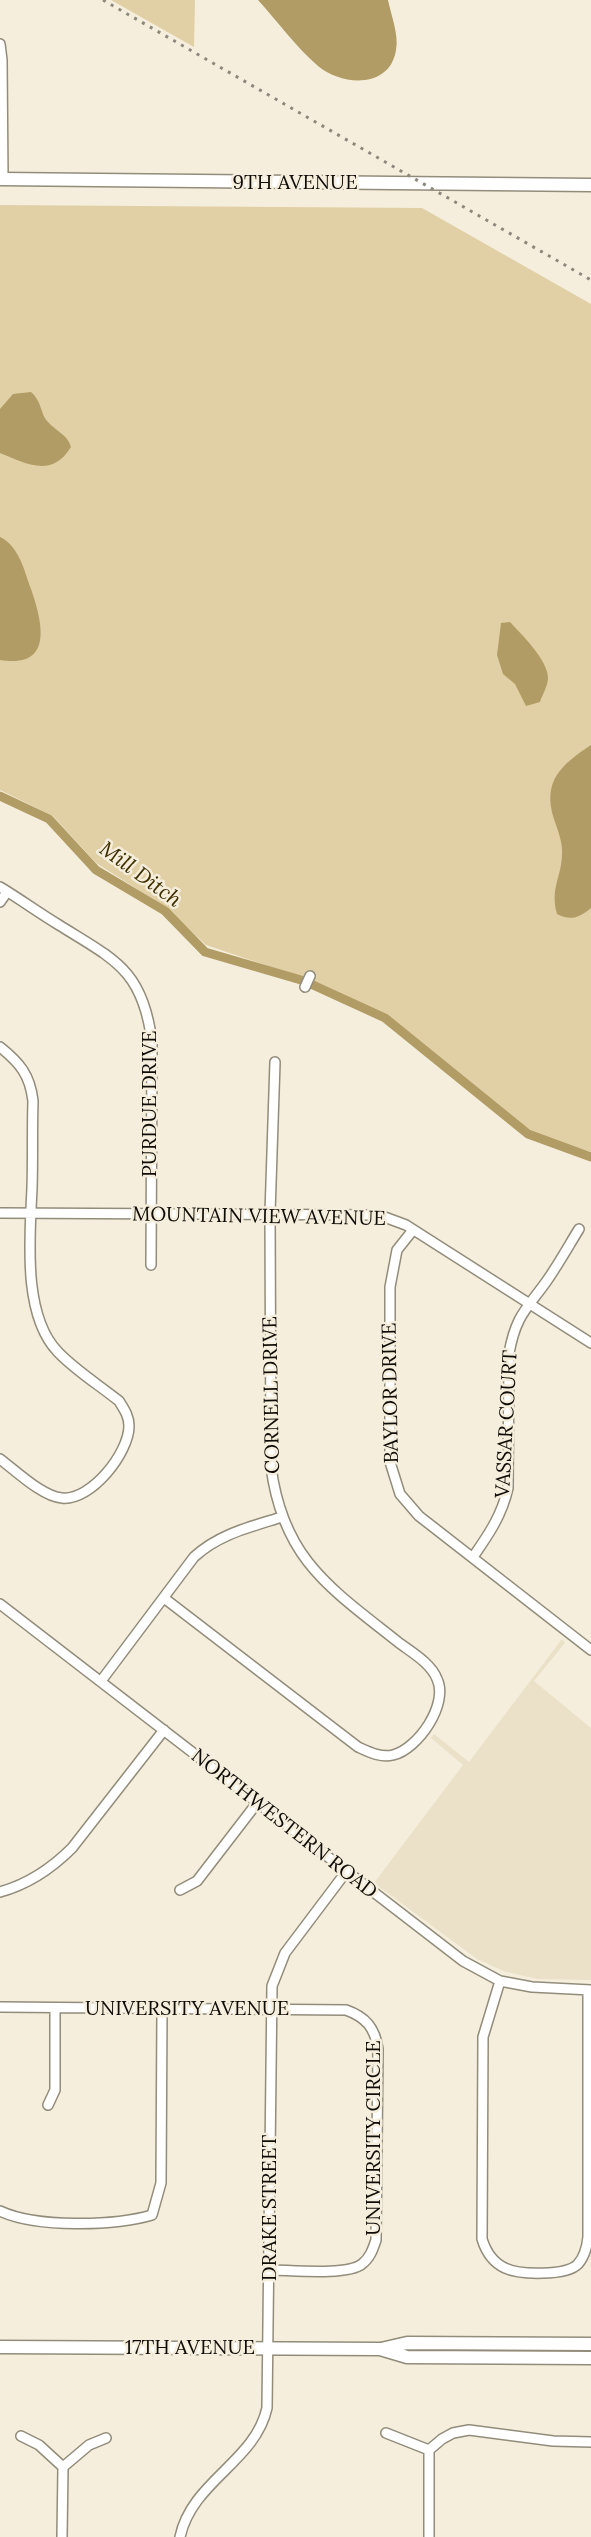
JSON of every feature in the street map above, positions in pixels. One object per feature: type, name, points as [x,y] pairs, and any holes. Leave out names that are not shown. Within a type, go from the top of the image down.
[{"type":"main road","name":"9TH AVENUE","points":[[1,179],[591,185]]},
{"type":"main road","name":"17TH AVENUE","points":[[0,2347],[380,2349],[406,2343],[591,2344]]},
{"type":"main road","name":"17TH AVENUE","points":[[380,2349],[407,2357],[591,2358]]},
{"type":"street","points":[[0,44],[1,179]]},
{"type":"street","points":[[0,903],[3,889]]},
{"type":"street","name":"PURDUE DRIVE","points":[[3,889],[100,948],[132,980],[143,999],[152,1042],[151,1265]]},
{"type":"street","points":[[305,987],[310,976]]},
{"type":"street","points":[[0,1047],[16,1059],[31,1084],[33,1101],[31,1213],[33,1291],[37,1312],[45,1333],[57,1352],[119,1401],[126,1411],[128,1433],[124,1445],[101,1479],[81,1494],[68,1498],[49,1495],[0,1460]]},
{"type":"street","name":"CORNELL DRIVE","points":[[164,1598],[358,1747],[372,1754],[386,1756],[402,1751],[419,1737],[431,1722],[438,1706],[440,1688],[438,1679],[431,1668],[339,1597],[314,1572],[296,1546],[282,1517],[274,1493],[271,1467],[270,1214],[275,1062]]},
{"type":"street","name":"MOUNTAIN VIEW AVENUE","points":[[0,1213],[379,1215],[399,1221],[591,1343]]},
{"type":"street","name":"VASSAR COURT","points":[[473,1557],[496,1524],[504,1506],[508,1488],[509,1353],[513,1335],[522,1312],[546,1282],[579,1229]]},
{"type":"street","name":"BAYLOR DRIVE","points":[[413,1230],[397,1251],[390,1287],[390,1462],[400,1494],[412,1510],[591,1650]]},
{"type":"street","points":[[101,1681],[194,1557],[207,1545],[222,1536],[282,1517]]},
{"type":"street","name":"NORTHWESTERN ROAD","points":[[0,1604],[463,1961],[500,1981],[540,1988],[590,1990]]},
{"type":"street","points":[[0,1892],[34,1878],[55,1865],[72,1848],[164,1730]]},
{"type":"street","points":[[180,1890],[197,1881],[257,1803]]},
{"type":"street","name":"DRAKE STREET","points":[[180,2537],[197,2500],[256,2438],[264,2423],[267,2408],[270,2270],[270,2009],[272,1986],[285,1953],[346,1872]]},
{"type":"street","points":[[500,1981],[483,2037],[482,2239],[486,2251],[494,2261],[509,2270],[561,2272],[579,2264],[586,2251],[588,2238],[590,1990]]},
{"type":"street","name":"UNIVERSITY AVENUE","points":[[0,2007],[346,2010],[359,2014],[370,2024]]},
{"type":"street","points":[[48,2105],[55,2090],[55,2008]]},
{"type":"street","points":[[0,2211],[38,2222],[128,2222],[152,2215],[161,2183],[162,2010]]},
{"type":"street","name":"UNIVERSITY CIRCLE","points":[[270,2270],[347,2270],[363,2264],[372,2253],[376,2240],[378,2049],[376,2035],[370,2024]]},
{"type":"street","points":[[429,2537],[429,2450],[442,2439],[453,2433],[469,2430],[553,2441],[591,2442]]},
{"type":"street","points":[[386,2433],[429,2450]]},
{"type":"street","points":[[21,2436],[39,2445],[63,2467]]},
{"type":"street","points":[[62,2537],[63,2467],[88,2445],[106,2438]]},
{"type":"shaded area","points":[[111,0],[195,0],[194,47]]},
{"type":"shaded area","points":[[258,0],[388,0],[396,38],[396,50],[392,63],[385,72],[364,80],[352,80],[328,73],[302,51]]},
{"type":"shaded area","points":[[0,205],[422,208],[591,304],[591,1152],[530,1131],[390,1017],[321,984],[206,945],[164,906],[96,863],[53,816],[0,790]]},
{"type":"shaded area","points":[[31,392],[38,400],[45,419],[64,436],[71,447],[56,463],[38,466],[0,453],[0,409],[13,394]]},
{"type":"shaded area","points":[[0,537],[12,546],[20,559],[39,615],[41,628],[37,650],[30,657],[18,661],[0,660]]},
{"type":"shaded area","points":[[510,622],[534,648],[547,671],[548,681],[540,702],[526,706],[515,684],[503,674],[497,655],[501,623]]},
{"type":"shaded area","points":[[591,745],[591,908],[571,918],[557,914],[555,905],[555,890],[562,850],[550,794],[557,775],[563,767]]},
{"type":"shaded area","points":[[562,1639],[565,1643],[534,1681],[591,1728],[591,1980],[537,1979],[503,1971],[477,1959],[374,1883],[463,1765],[431,1738],[434,1734],[469,1762]]},
{"type":"waterway","name":"Mill Ditch","points":[[0,796],[49,819],[96,870],[165,911],[205,952],[301,980]]},
{"type":"waterway","name":"Mill Ditch","points":[[313,985],[385,1018],[528,1134],[591,1157]]},
{"type":"railway","points":[[103,0],[591,280]]}]
